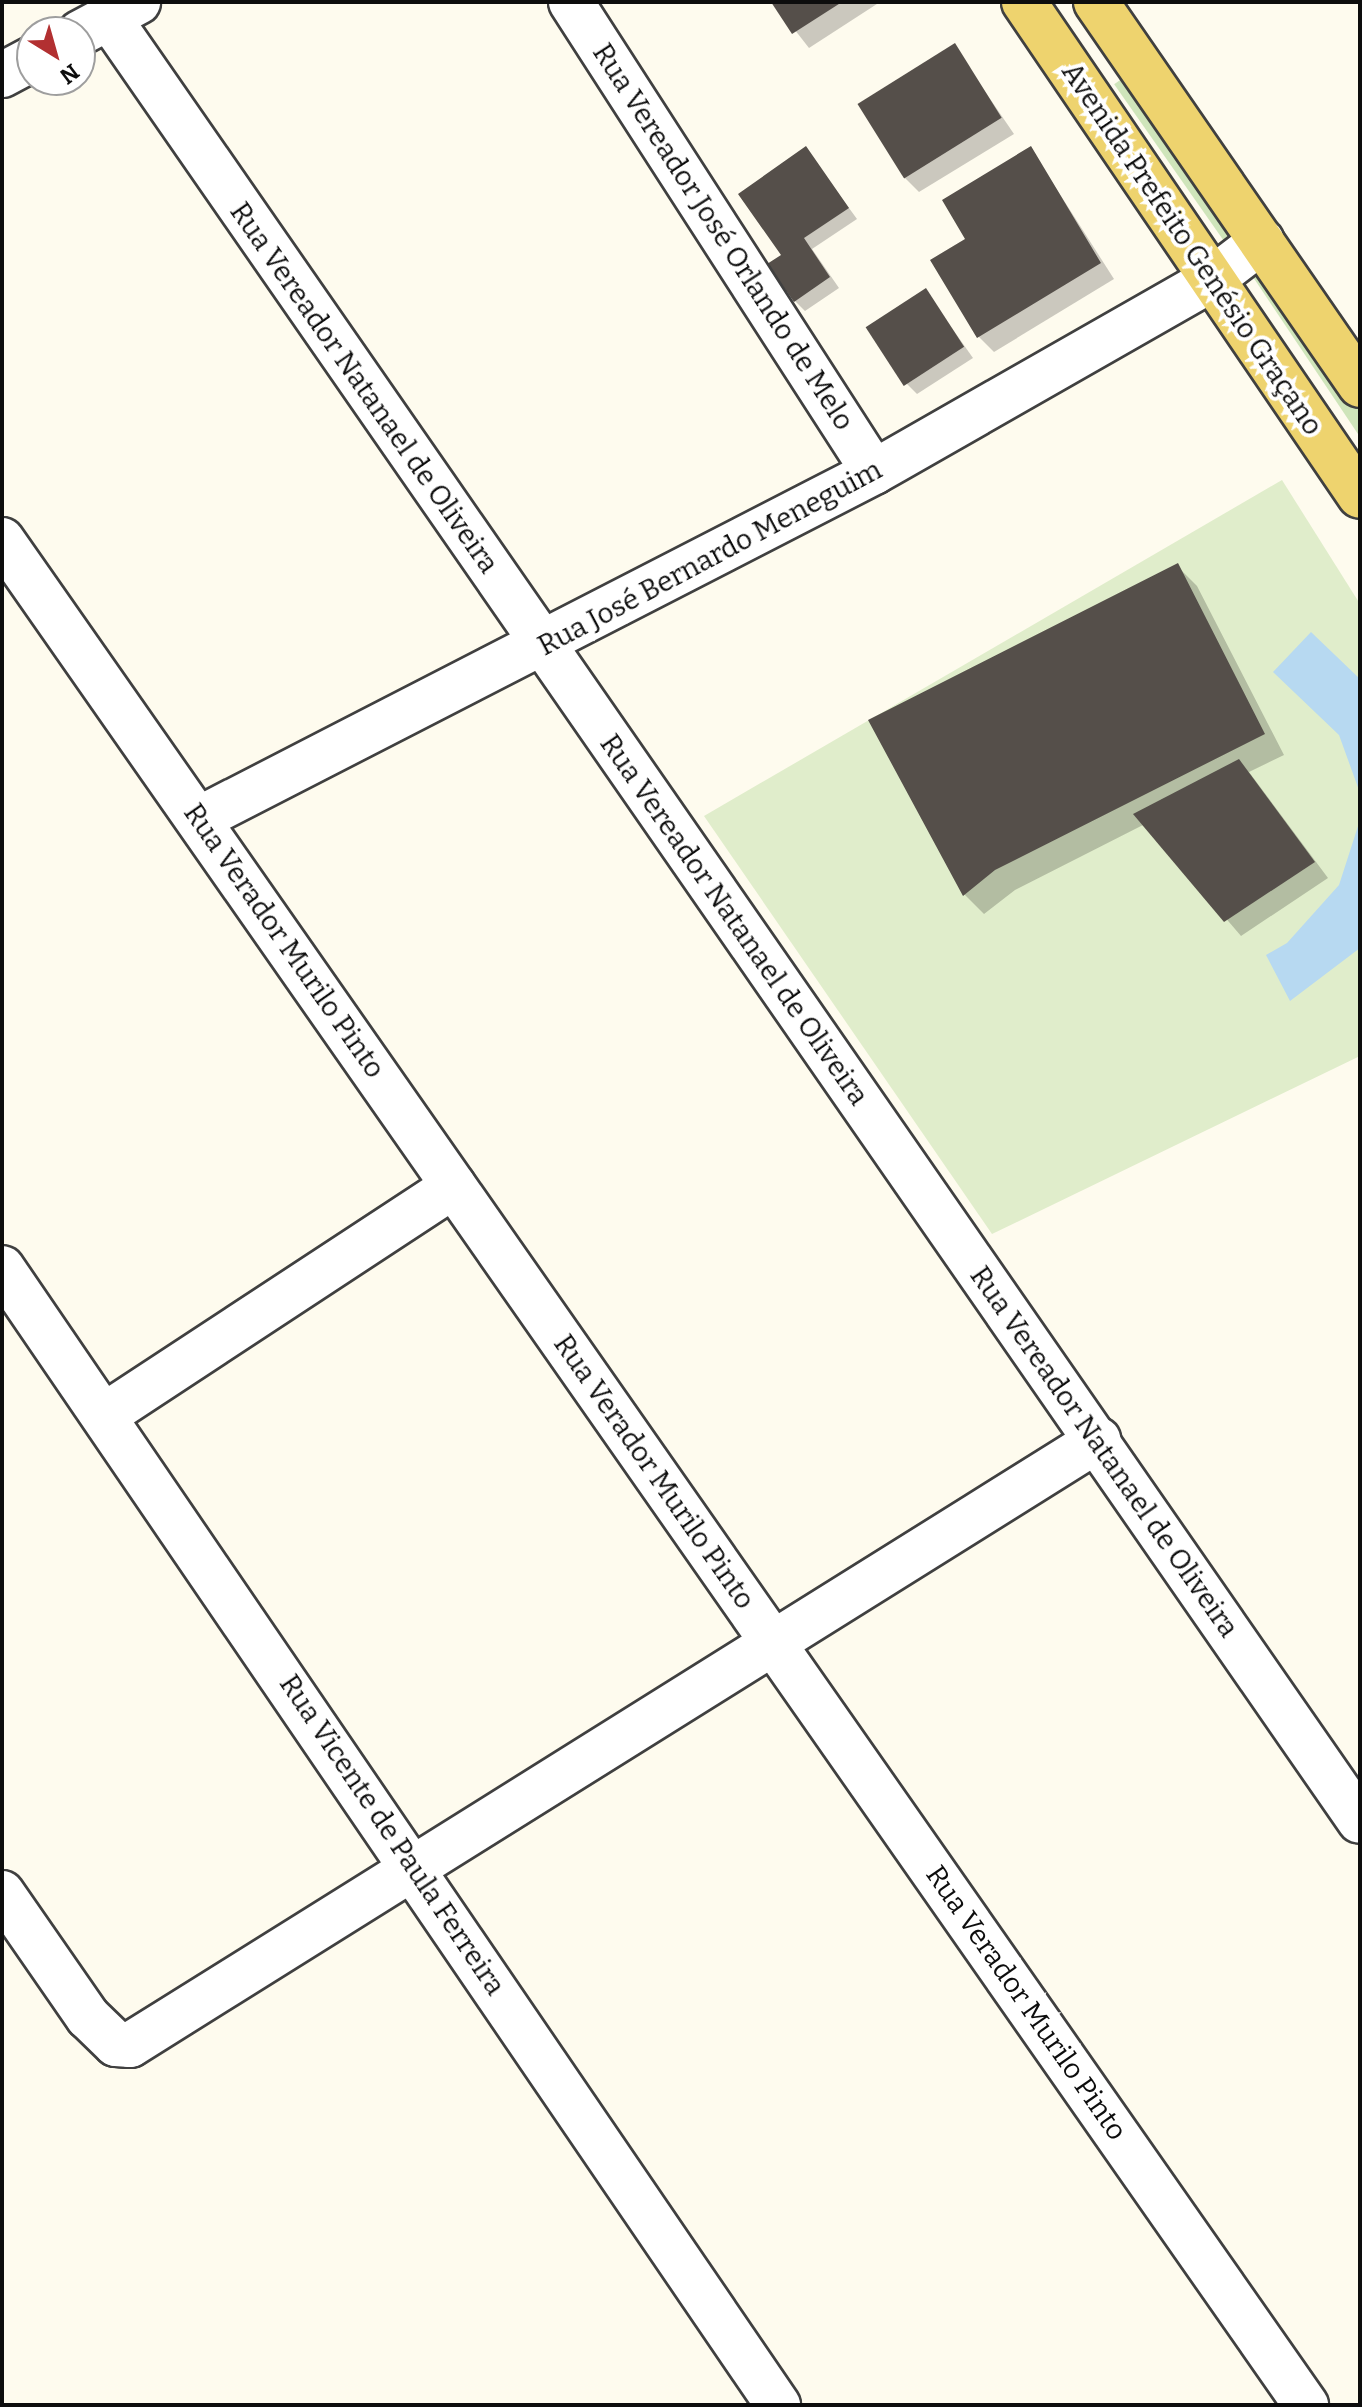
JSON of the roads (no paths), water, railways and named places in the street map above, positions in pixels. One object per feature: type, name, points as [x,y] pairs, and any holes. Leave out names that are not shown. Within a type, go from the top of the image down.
[{"type":"main road","name":"Avenida Prefeito Genésio Graçano","points":[[1024,2],[1360,496]]},
{"type":"main road","name":"Avenida Prefeito Genésio Graçano","points":[[1096,2],[1360,385]]},
{"type":"main road","points":[[1077,81],[1124,44]]},
{"type":"street","name":"Rua Vereador José Orlando de Melo","points":[[571,2],[874,472]]},
{"type":"street","name":"Rua Vereador Natanael de Oliveira","points":[[109,18],[1360,1821]]},
{"type":"street","name":"Rua José Bernardo Meneguim","points":[[199,819],[874,472],[1211,280],[1262,241]]},
{"type":"street","name":"Rua Verador Murilo Pinto","points":[[2,540],[1306,2405]]},
{"type":"street","points":[[105,1415],[454,1186]]},
{"type":"street","name":"Rua Vicente de Paula Ferreira","points":[[2,1268],[778,2405]]},
{"type":"street","points":[[2,1893],[88,2017],[116,2044],[130,2045],[1098,1440]]},
{"type":"water","points":[[1311,632],[1360,679],[1360,793],[1339,735],[1273,672]]},
{"type":"water","points":[[1360,820],[1360,948],[1290,1001],[1266,955],[1287,943],[1339,885]]}]
